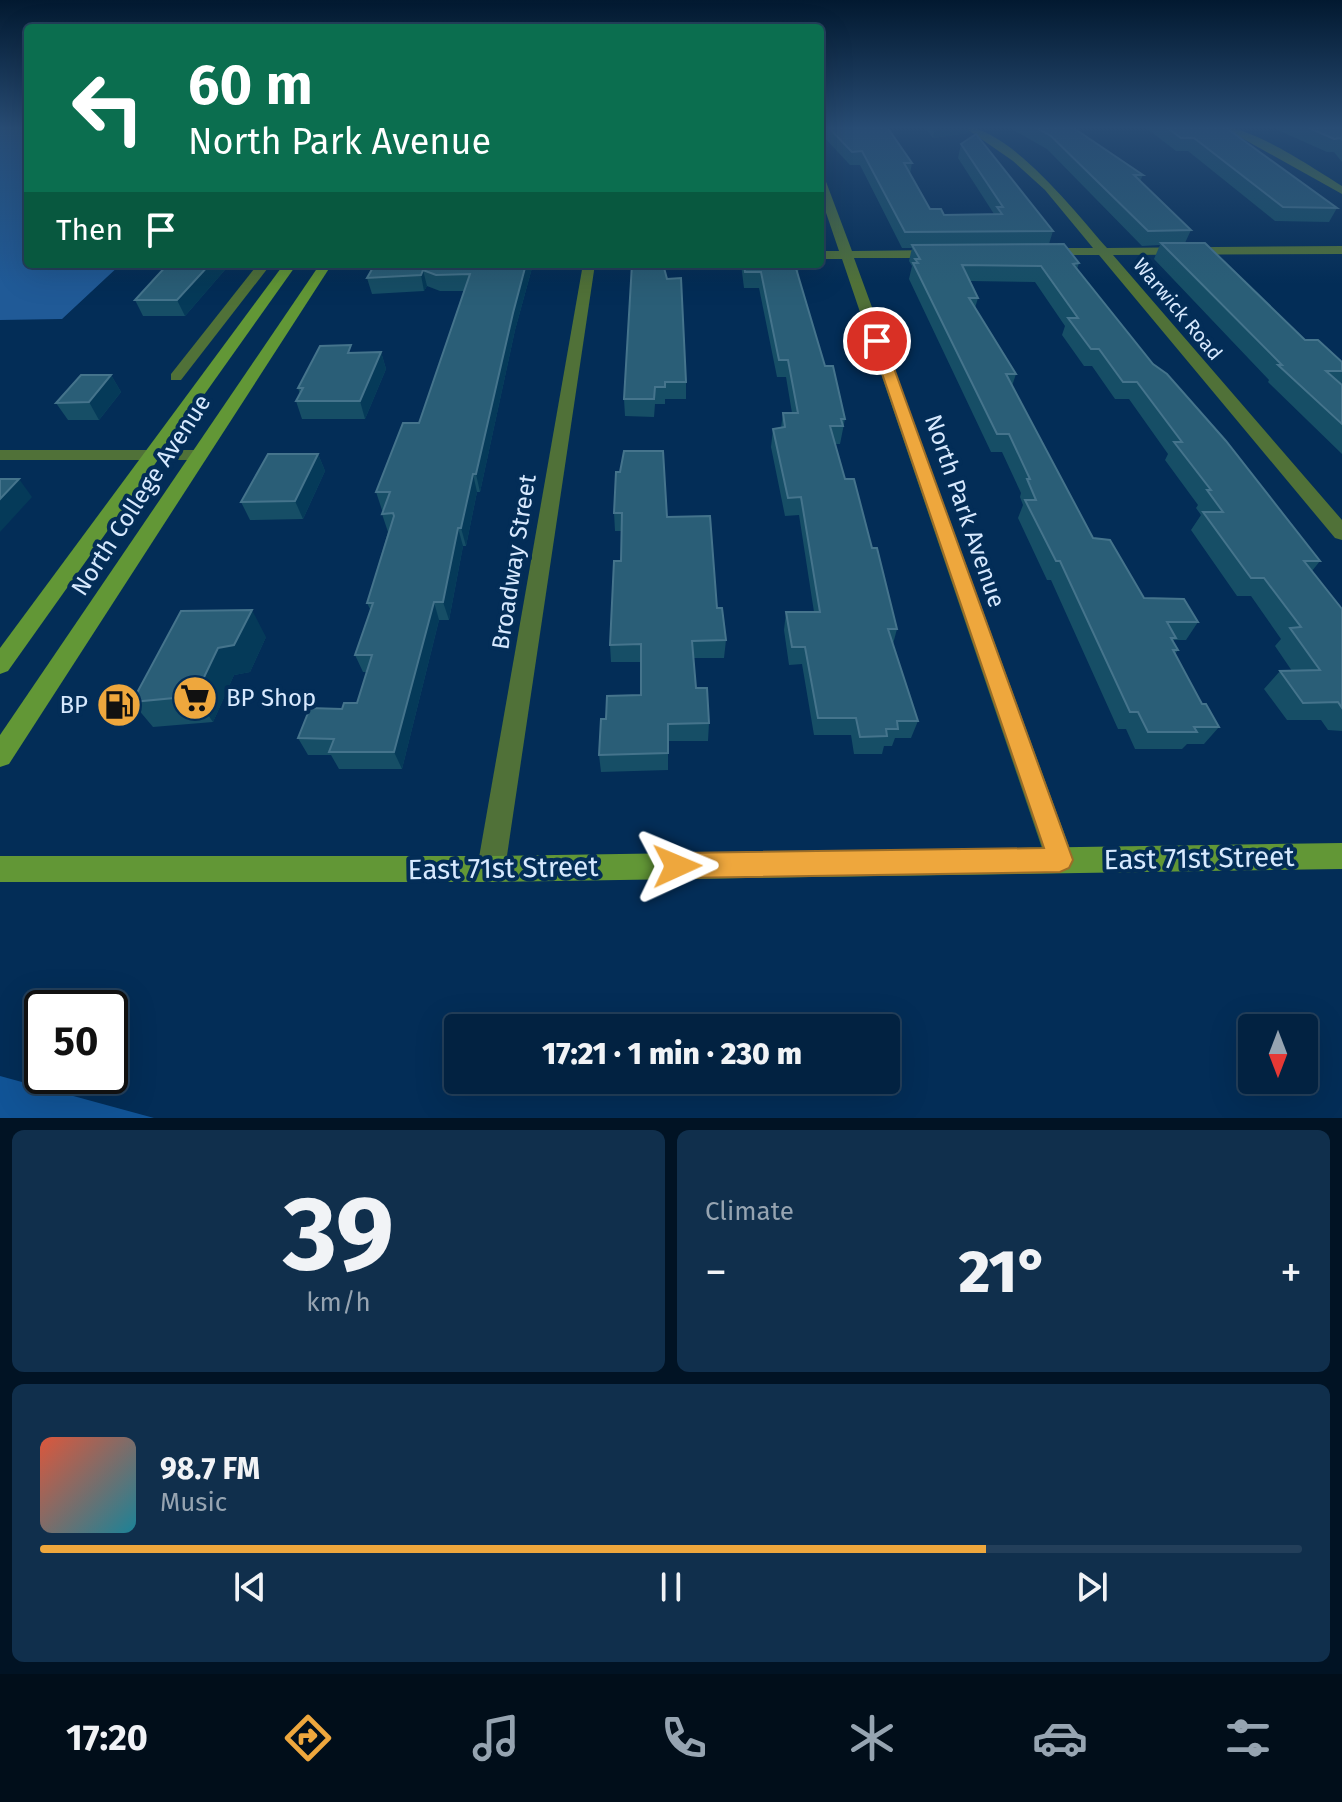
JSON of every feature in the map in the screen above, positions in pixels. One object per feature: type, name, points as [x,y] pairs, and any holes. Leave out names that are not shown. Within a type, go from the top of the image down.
[{"type":"main road","name":"North College Avenue","points":[[0,665],[288,268]]},
{"type":"main road","name":"North College Avenue","points":[[0,756],[323,268]]},
{"type":"main road","name":"East 71st Street","points":[[0,869],[491,869],[1342,856]]},
{"type":"street","name":"Warwick Road","points":[[1040,179],[1342,533]]},
{"type":"street","points":[[1322,179],[1342,191]]},
{"type":"street","name":"North Park Avenue","points":[[824,190],[1060,860]]},
{"type":"street","points":[[1039,253],[1342,250]]},
{"type":"street","points":[[824,255],[959,254]]},
{"type":"street","name":"North College Avenue","points":[[176,377],[262,268]]},
{"type":"street","name":"Broadway Street","points":[[491,869],[588,268]]},
{"type":"street","points":[[0,455],[199,455]]},
{"type":"shaded area","points":[[0,179],[24,179],[24,268],[117,268],[62,319],[0,320]]},
{"type":"shaded area","points":[[0,1076],[24,1083],[24,1094],[66,1094],[154,1118],[0,1118]]},
{"type":"building","points":[[877,179],[913,179],[930,209],[941,209],[944,215],[1002,214],[997,207],[1003,207],[984,179],[1012,179],[1053,231],[905,232]]},
{"type":"building","points":[[1095,179],[1138,179],[1191,230],[1148,231]]},
{"type":"building","points":[[1247,179],[1297,179],[1337,208],[1283,207]]},
{"type":"building","points":[[1161,243],[1205,243],[1305,340],[1318,340],[1342,362],[1342,371],[1326,371],[1342,385],[1342,424],[1278,365],[1282,365]]},
{"type":"building","points":[[1064,244],[1079,263],[1073,264],[1153,364],[1167,374],[1226,441],[1320,561],[1304,561],[1342,609],[1342,708],[1338,702],[1303,703],[1280,671],[1320,670],[1290,628],[1301,627],[1264,578],[1251,578],[1203,512],[1223,512],[1207,490],[1211,490],[1174,442],[1182,442],[1137,382],[1123,382],[1099,349],[1091,349],[1068,318],[1078,318],[1041,266],[962,265],[978,298],[969,298],[1016,374],[1006,374],[1093,538],[1110,540],[1144,598],[1184,599],[1198,622],[1167,622],[1176,638],[1171,638],[1178,650],[1173,650],[1202,704],[1206,704],[1219,727],[1194,727],[1197,732],[1148,732],[1138,712],[1130,712],[1060,561],[1056,561],[1025,500],[1036,500],[1009,434],[997,434],[913,263],[918,263],[915,259],[920,259],[912,245]]},
{"type":"building","points":[[164,268],[206,268],[177,300],[135,300]]},
{"type":"building","points":[[373,268],[525,268],[476,474],[473,474],[461,528],[458,528],[443,602],[434,602],[394,752],[329,752],[334,739],[298,738],[310,708],[342,709],[344,703],[357,703],[372,655],[355,655],[373,603],[367,603],[394,516],[393,513],[382,514],[390,492],[376,492],[403,423],[419,423],[470,274],[436,275],[423,270],[421,275],[367,278]]},
{"type":"building","points":[[632,268],[664,268],[667,279],[681,278],[686,382],[665,382],[665,387],[655,387],[654,399],[624,399]]},
{"type":"building","points":[[744,268],[796,268],[825,366],[833,366],[845,419],[841,419],[843,426],[830,426],[845,479],[854,479],[872,548],[877,548],[897,629],[888,629],[918,721],[897,721],[898,729],[886,729],[887,736],[860,737],[856,718],[818,718],[805,647],[792,647],[786,612],[820,612],[801,497],[788,498],[773,429],[785,427],[783,413],[798,413],[788,360],[779,360],[761,272],[745,272]]},
{"type":"building","points":[[351,345],[348,353],[381,352],[360,401],[296,401],[303,388],[298,388],[320,346]]},
{"type":"building","points":[[81,375],[111,375],[89,402],[56,403]]},
{"type":"building","points":[[624,451],[663,451],[667,517],[710,516],[717,608],[722,608],[726,640],[692,641],[696,688],[707,688],[709,723],[668,724],[668,753],[599,755],[601,719],[606,719],[607,696],[641,695],[641,644],[610,645],[614,561],[621,561],[622,513],[614,513],[616,472],[620,472]]},
{"type":"building","points":[[268,454],[318,454],[295,501],[241,502]]},
{"type":"building","points":[[0,479],[19,479],[0,499]]},
{"type":"building","points":[[252,610],[234,645],[218,648],[195,696],[132,702],[181,611]]},
{"type":"place","name":"BP Shop","points":[[195,698]]},
{"type":"place","name":"BP","points":[[119,705]]},
{"type":"route","points":[[677,866],[1060,860],[877,341]]}]
